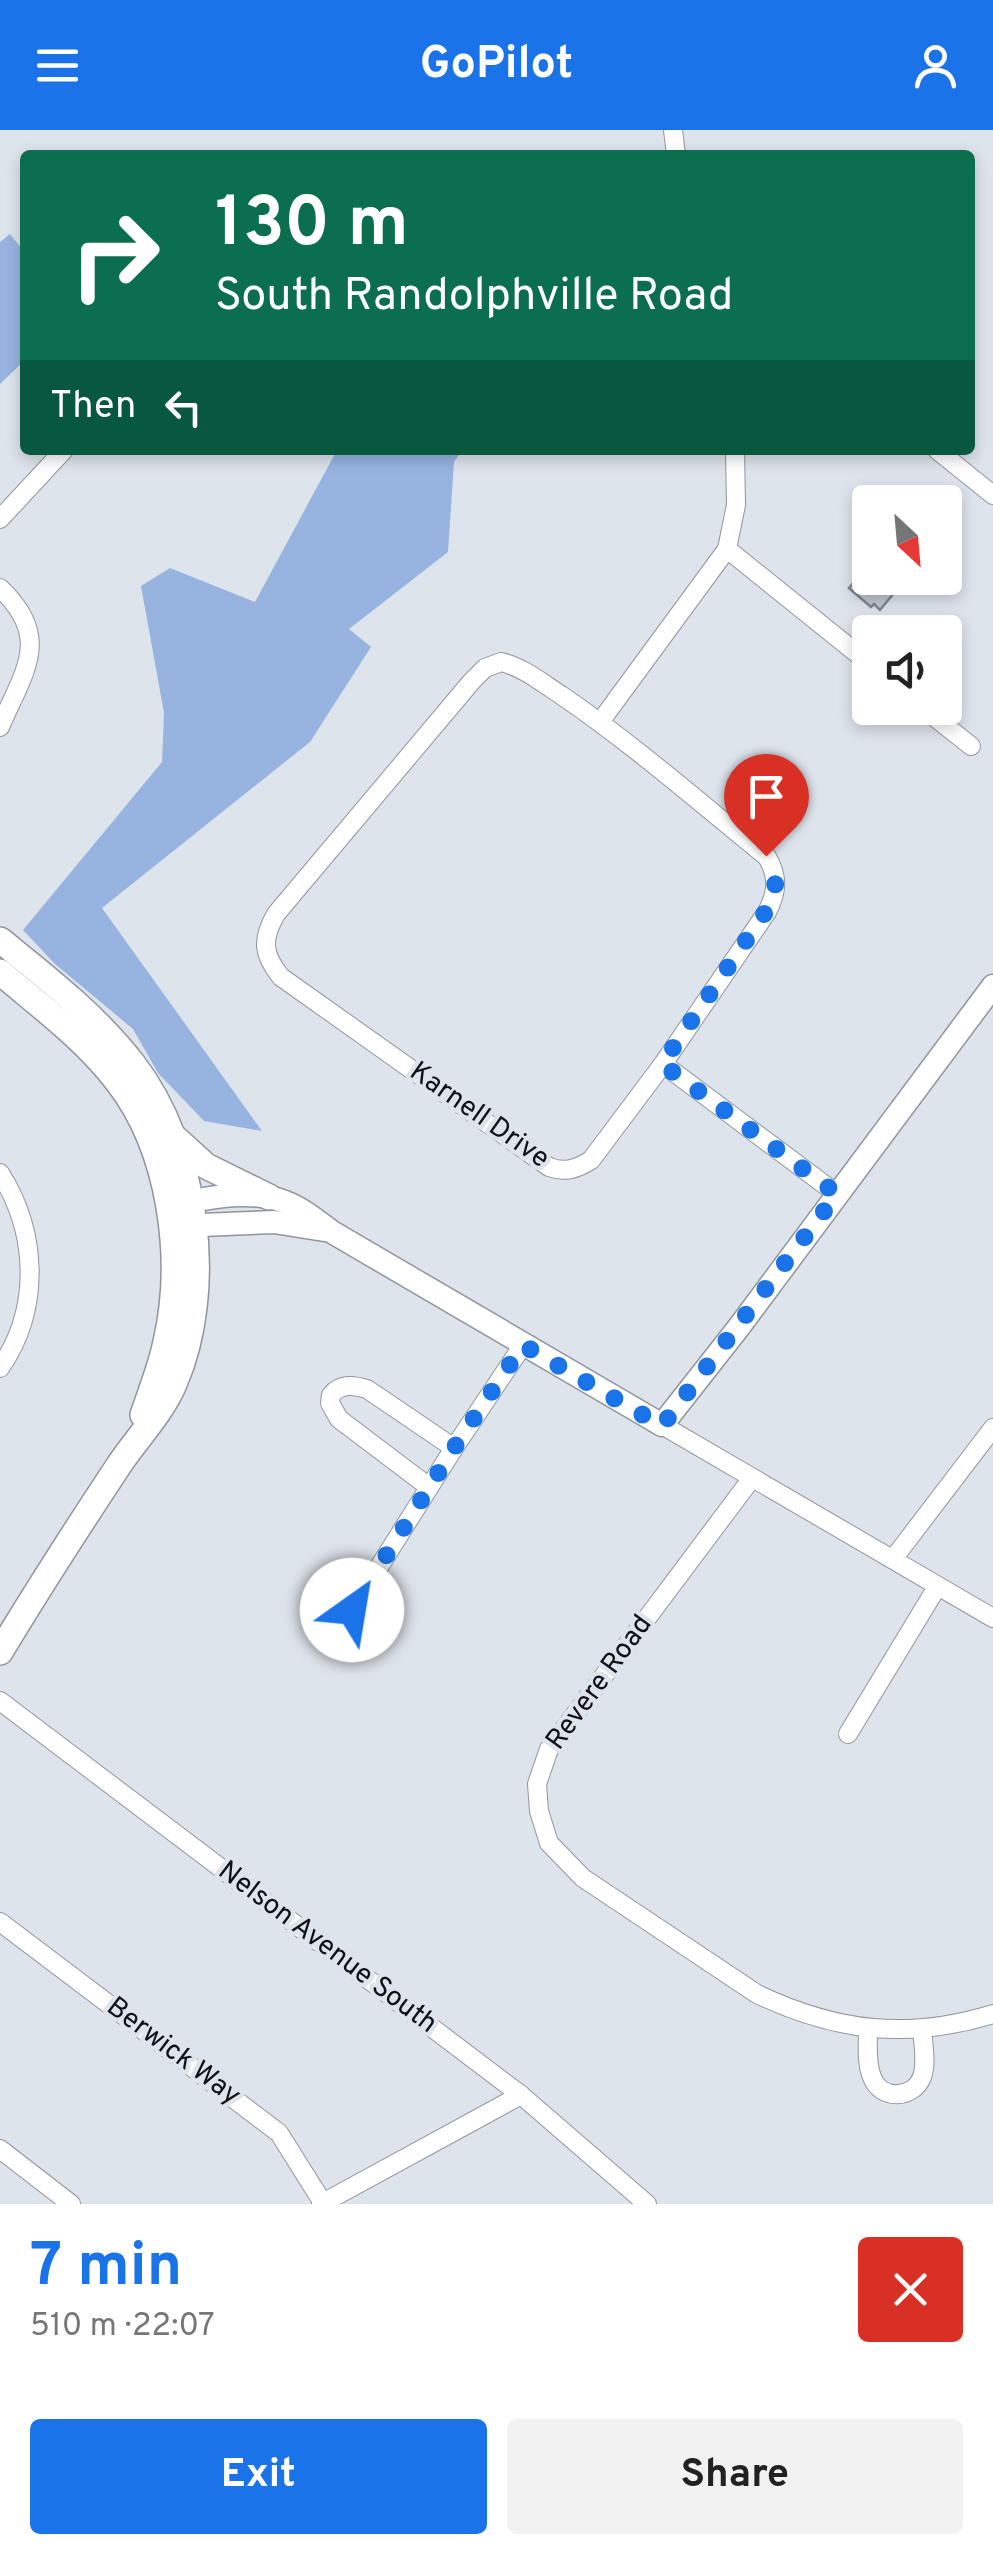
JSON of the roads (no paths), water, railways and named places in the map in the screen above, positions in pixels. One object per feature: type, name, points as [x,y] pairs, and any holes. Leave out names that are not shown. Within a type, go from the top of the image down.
[{"type":"main road","points":[[0,940],[114,1040],[136,1068],[171,1135],[182,1214],[166,1343],[133,1443],[0,1652]]},
{"type":"main road","points":[[0,972],[72,1034],[116,1080],[134,1106],[182,1214]]},
{"type":"main road","points":[[171,1135],[206,1166],[269,1197]]},
{"type":"street","points":[[0,518],[59,455]]},
{"type":"street","points":[[600,722],[727,549],[736,505],[735,455]]},
{"type":"street","points":[[943,455],[993,495]]},
{"type":"street","points":[[727,549],[852,650]]},
{"type":"street","points":[[0,588],[23,618],[30,634],[31,652],[0,726]]},
{"type":"street","name":"Karnell Drive","points":[[501,662],[513,665],[600,722],[766,856],[777,883],[767,912],[590,1160],[580,1167],[557,1170],[282,978],[269,962],[265,946],[276,914],[485,668],[501,662]]},
{"type":"street","points":[[944,725],[971,746]]},
{"type":"street","points":[[662,1426],[993,986]]},
{"type":"street","points":[[662,1064],[837,1194]]},
{"type":"street","points":[[0,1174],[25,1232],[31,1284],[27,1309],[0,1368]]},
{"type":"street","points":[[182,1214],[219,1197],[269,1197],[300,1209],[523,1345],[993,1618]]},
{"type":"street","points":[[182,1214],[313,1226],[332,1232]]},
{"type":"street","points":[[333,1640],[523,1345]]},
{"type":"street","points":[[429,1487],[339,1419],[330,1403],[332,1395],[344,1386],[367,1390],[454,1448]]},
{"type":"street","points":[[893,1559],[993,1428]]},
{"type":"street","name":"Revere Road","points":[[752,1478],[549,1749],[537,1784],[539,1811],[549,1843],[583,1878],[757,1994],[783,2006],[816,2018],[894,2030],[948,2026],[993,2014]]},
{"type":"street","points":[[848,1734],[937,1587]]},
{"type":"street","name":"Nelson Avenue South","points":[[0,1701],[521,2095],[647,2204]]},
{"type":"street","name":"Berwick Way","points":[[0,1922],[279,2133],[322,2203]]},
{"type":"street","points":[[868,2028],[870,2075],[880,2089],[896,2095],[914,2089],[924,2074],[922,2029]]},
{"type":"street","points":[[322,2203],[521,2095]]},
{"type":"street","points":[[0,2148],[71,2204]]}]
